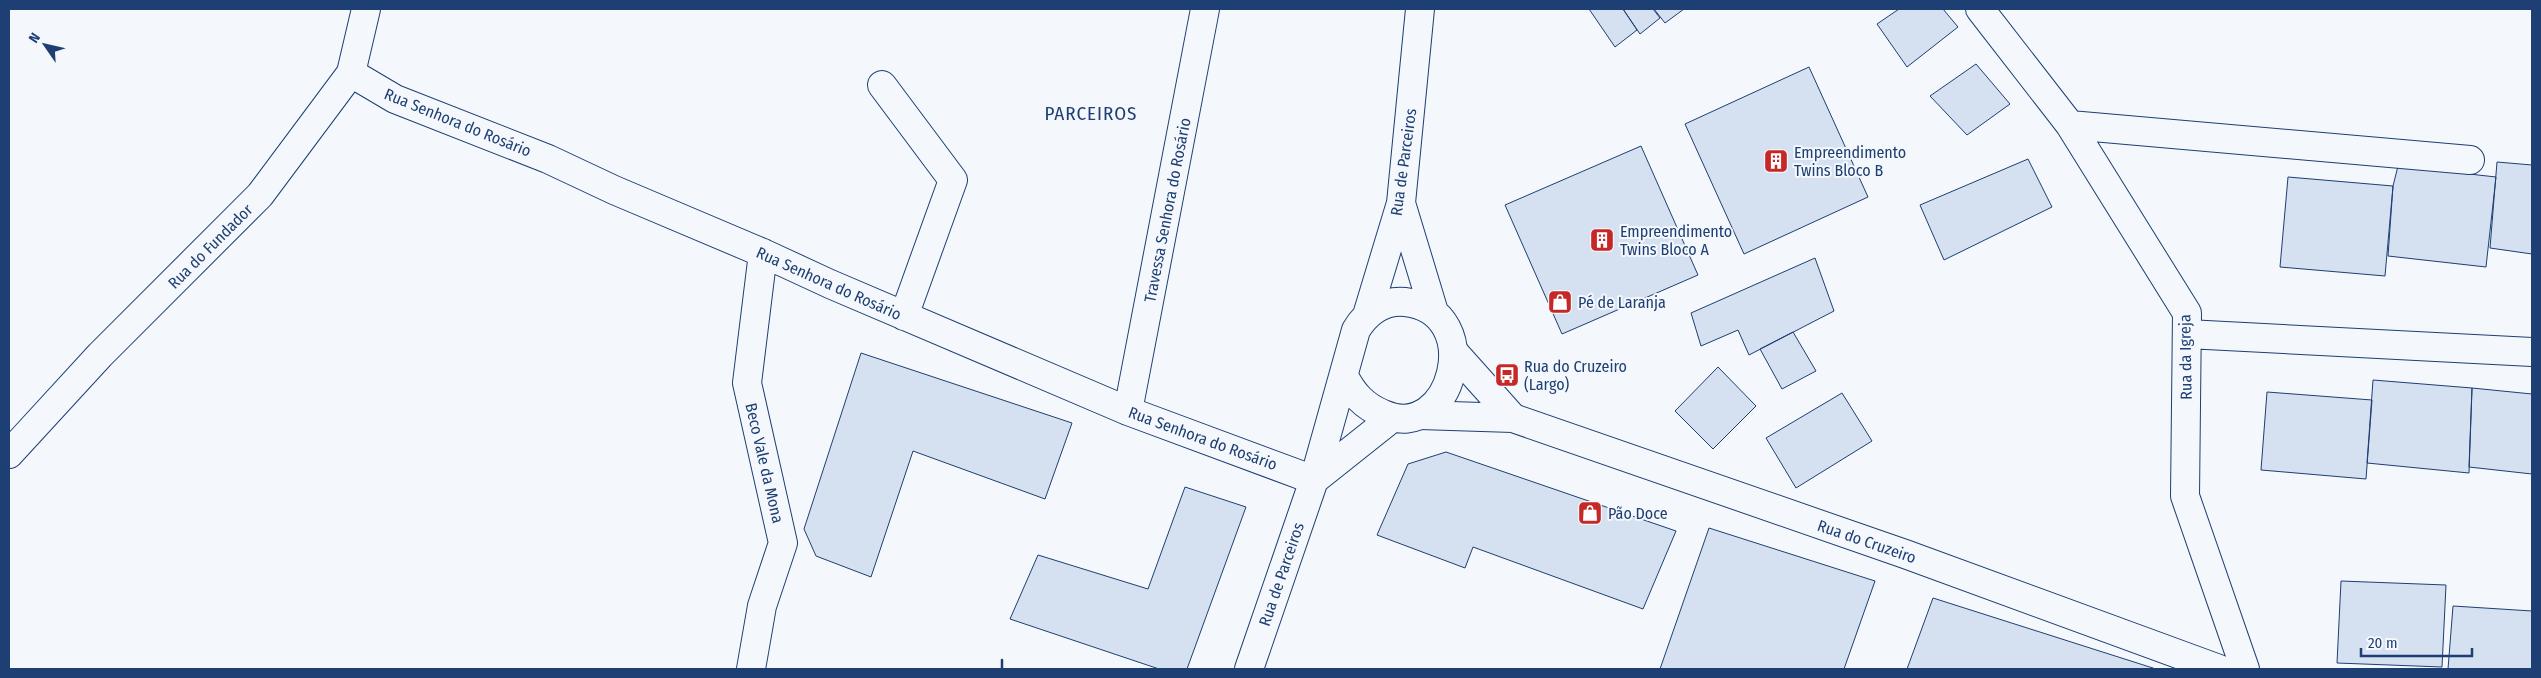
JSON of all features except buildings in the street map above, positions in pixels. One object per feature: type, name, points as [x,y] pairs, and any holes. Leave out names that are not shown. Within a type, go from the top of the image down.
[{"type":"street","name":"Rua do Fundador","points":[[9,454],[100,355],[260,195],[351,73],[366,9]]},
{"type":"street","name":"Travessa Senhora do Rosário","points":[[1128,411],[1205,9]]},
{"type":"street","name":"Rua de Parceiros","points":[[1368,312],[1401,203],[1420,9]]},
{"type":"street","name":"Rua da Igreja","points":[[1980,9],[2070,125],[2187,313],[2185,496],[2245,669]]},
{"type":"street","name":"Rua Senhora do Rosário","points":[[351,73],[394,98],[548,159],[614,190],[1128,411],[1314,480]]},
{"type":"street","points":[[882,85],[954,180],[904,316]]},
{"type":"street","points":[[2070,125],[2470,160]]},
{"type":"street","points":[[1401,203],[1434,312],[1444,324],[1454,352],[1451,378],[1436,404],[1420,415],[1392,418],[1370,409],[1359,398],[1344,376],[1349,348],[1356,330],[1368,312],[1388,303],[1416,303],[1434,312]]},
{"type":"street","name":"Beco Vale da Mona","points":[[752,669],[762,606],[783,543],[747,383],[763,253]]},
{"type":"street","points":[[2187,334],[2532,352]]},
{"type":"street","name":"Rua do Cruzeiro","points":[[1454,352],[1513,418]]},
{"type":"street","name":"Rua de Parceiros","points":[[1249,669],[1314,480],[1344,376]]},
{"type":"street","name":"Rua do Cruzeiro","points":[[1420,415],[1513,418],[1905,554],[2220,669]]},
{"type":"street","points":[[1314,480],[1392,418]]},
{"type":"wall","points":[[1002,660],[1002,669]]},
{"type":"place","name":"Empreendimento Twins Bloco B","points":[[1776,161]]},
{"type":"place","name":"Empreendimento Twins Bloco A","points":[[1602,240]]},
{"type":"place","name":"Pé de Laranja","points":[[1560,302]]},
{"type":"place","name":"Rua do Cruzeiro (Largo)","points":[[1507,375]]},
{"type":"place","name":"Pão Doce","points":[[1590,513]]},
{"type":"district","name":"PARCEIROS","points":[[1091,113]]}]
